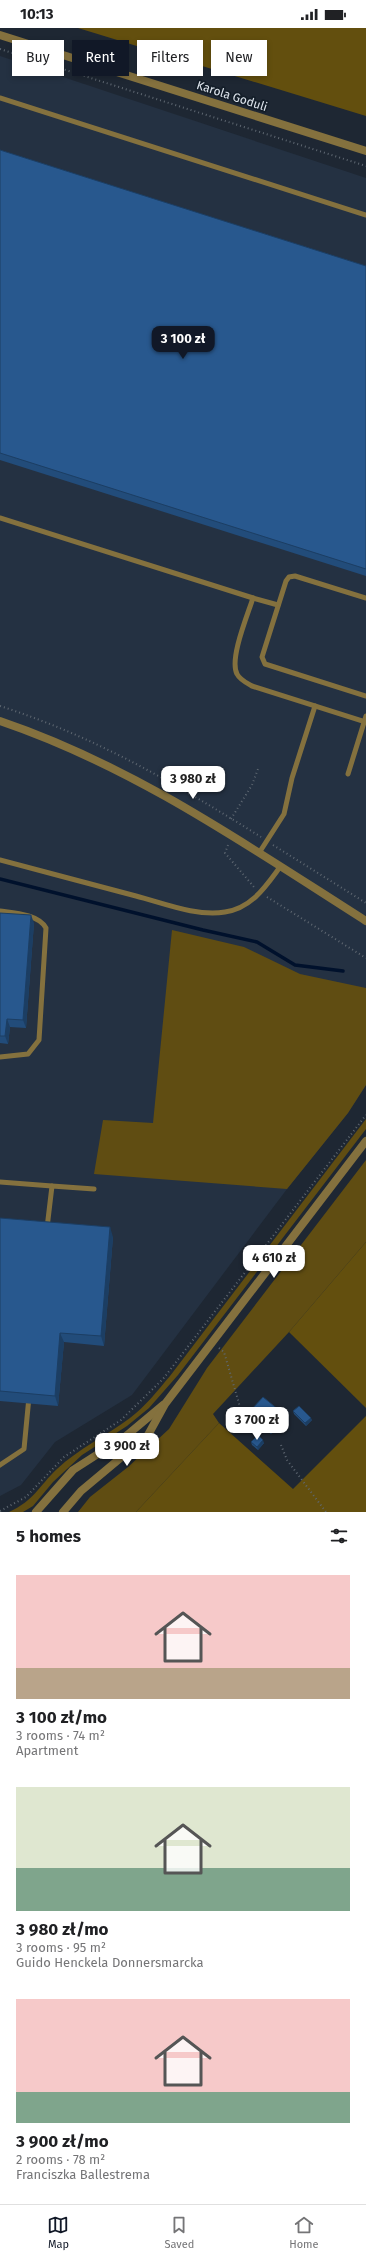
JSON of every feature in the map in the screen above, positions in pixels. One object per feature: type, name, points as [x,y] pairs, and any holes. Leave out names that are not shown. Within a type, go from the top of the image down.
[{"type":"street","name":"Karola Goduli","points":[[0,35],[366,151]]},
{"type":"street","points":[[0,721],[36,734],[112,767],[170,798],[366,921]]},
{"type":"street","points":[[64,1512],[81,1491],[148,1435],[165,1404],[366,1141]]},
{"type":"street","points":[[36,1512],[73,1470],[126,1436],[165,1404]]},
{"type":"lane","points":[[0,98],[366,215]]},
{"type":"lane","points":[[0,518],[278,605]]},
{"type":"lane","points":[[366,598],[295,576],[290,577],[286,581],[262,657],[265,664],[366,696]]},
{"type":"lane","points":[[253,598],[236,653],[235,664],[237,674],[252,686],[365,722]]},
{"type":"lane","points":[[259,853],[284,814],[292,778],[315,706]]},
{"type":"lane","points":[[348,774],[366,716]]},
{"type":"lane","points":[[0,860],[171,905],[208,912],[226,912],[252,900],[261,892],[280,867]]},
{"type":"lane","points":[[0,911],[22,914],[43,922],[46,928],[39,1040],[28,1054],[0,1057]]},
{"type":"lane","points":[[0,1182],[94,1189]]},
{"type":"lane","points":[[47,1233],[52,1186]]},
{"type":"lane","points":[[0,1465],[24,1449],[30,1387]]},
{"type":"path","points":[[0,49],[366,166]]},
{"type":"path","points":[[231,819],[252,785],[258,769]]},
{"type":"path","points":[[225,850],[226,854],[257,889]]},
{"type":"path","points":[[266,896],[366,958]]},
{"type":"path","points":[[0,1511],[26,1497],[64,1457],[121,1420],[163,1379],[366,1114]]},
{"type":"path","points":[[213,1341],[224,1352],[240,1407]]},
{"type":"path","points":[[281,1445],[287,1460],[326,1512]]},
{"type":"shaded area","points":[[78,28],[366,28],[366,116],[235,76],[267,76],[267,40],[211,40],[211,69],[203,66],[203,40],[137,40],[137,46],[129,44],[129,40],[117,40]]},
{"type":"shaded area","points":[[0,56],[12,60],[12,76],[60,76],[366,178],[366,1085],[348,1113],[287,1189],[132,1395],[55,1442],[21,1485],[0,1496]]},
{"type":"shaded area","points":[[172,930],[244,947],[300,974],[366,988],[366,1085],[348,1113],[287,1189],[94,1174],[103,1120],[153,1123]]},
{"type":"shaded area","points":[[366,1119],[366,1129],[178,1375],[149,1408],[127,1426],[82,1455],[53,1482],[33,1506],[23,1512],[9,1512],[31,1498],[65,1462],[130,1418],[151,1398],[170,1376]]},
{"type":"shaded area","points":[[366,1160],[366,1242],[289,1332],[213,1414],[219,1423],[136,1512],[78,1512],[90,1497],[128,1467],[169,1429],[207,1368]]},
{"type":"shaded area","points":[[366,1242],[366,1408],[289,1332]]},
{"type":"shaded area","points":[[366,1416],[366,1512],[136,1512],[219,1423],[293,1489]]},
{"type":"building","points":[[0,150],[366,266],[366,569],[0,453]]},
{"type":"building","points":[[0,913],[31,915],[23,1020],[7,1019],[5,1036],[0,1036]]},
{"type":"building","points":[[0,1218],[110,1227],[101,1336],[60,1333],[55,1396],[0,1391]]},
{"type":"building","points":[[263,1397],[285,1415],[270,1431],[256,1420],[259,1417],[251,1410]]},
{"type":"building","points":[[299,1406],[311,1418],[305,1423],[293,1411]]},
{"type":"building","points":[[258,1435],[263,1440],[257,1447],[251,1442]]},
{"type":"waterway","points":[[0,879],[203,930],[257,942],[295,965],[343,971]]}]
